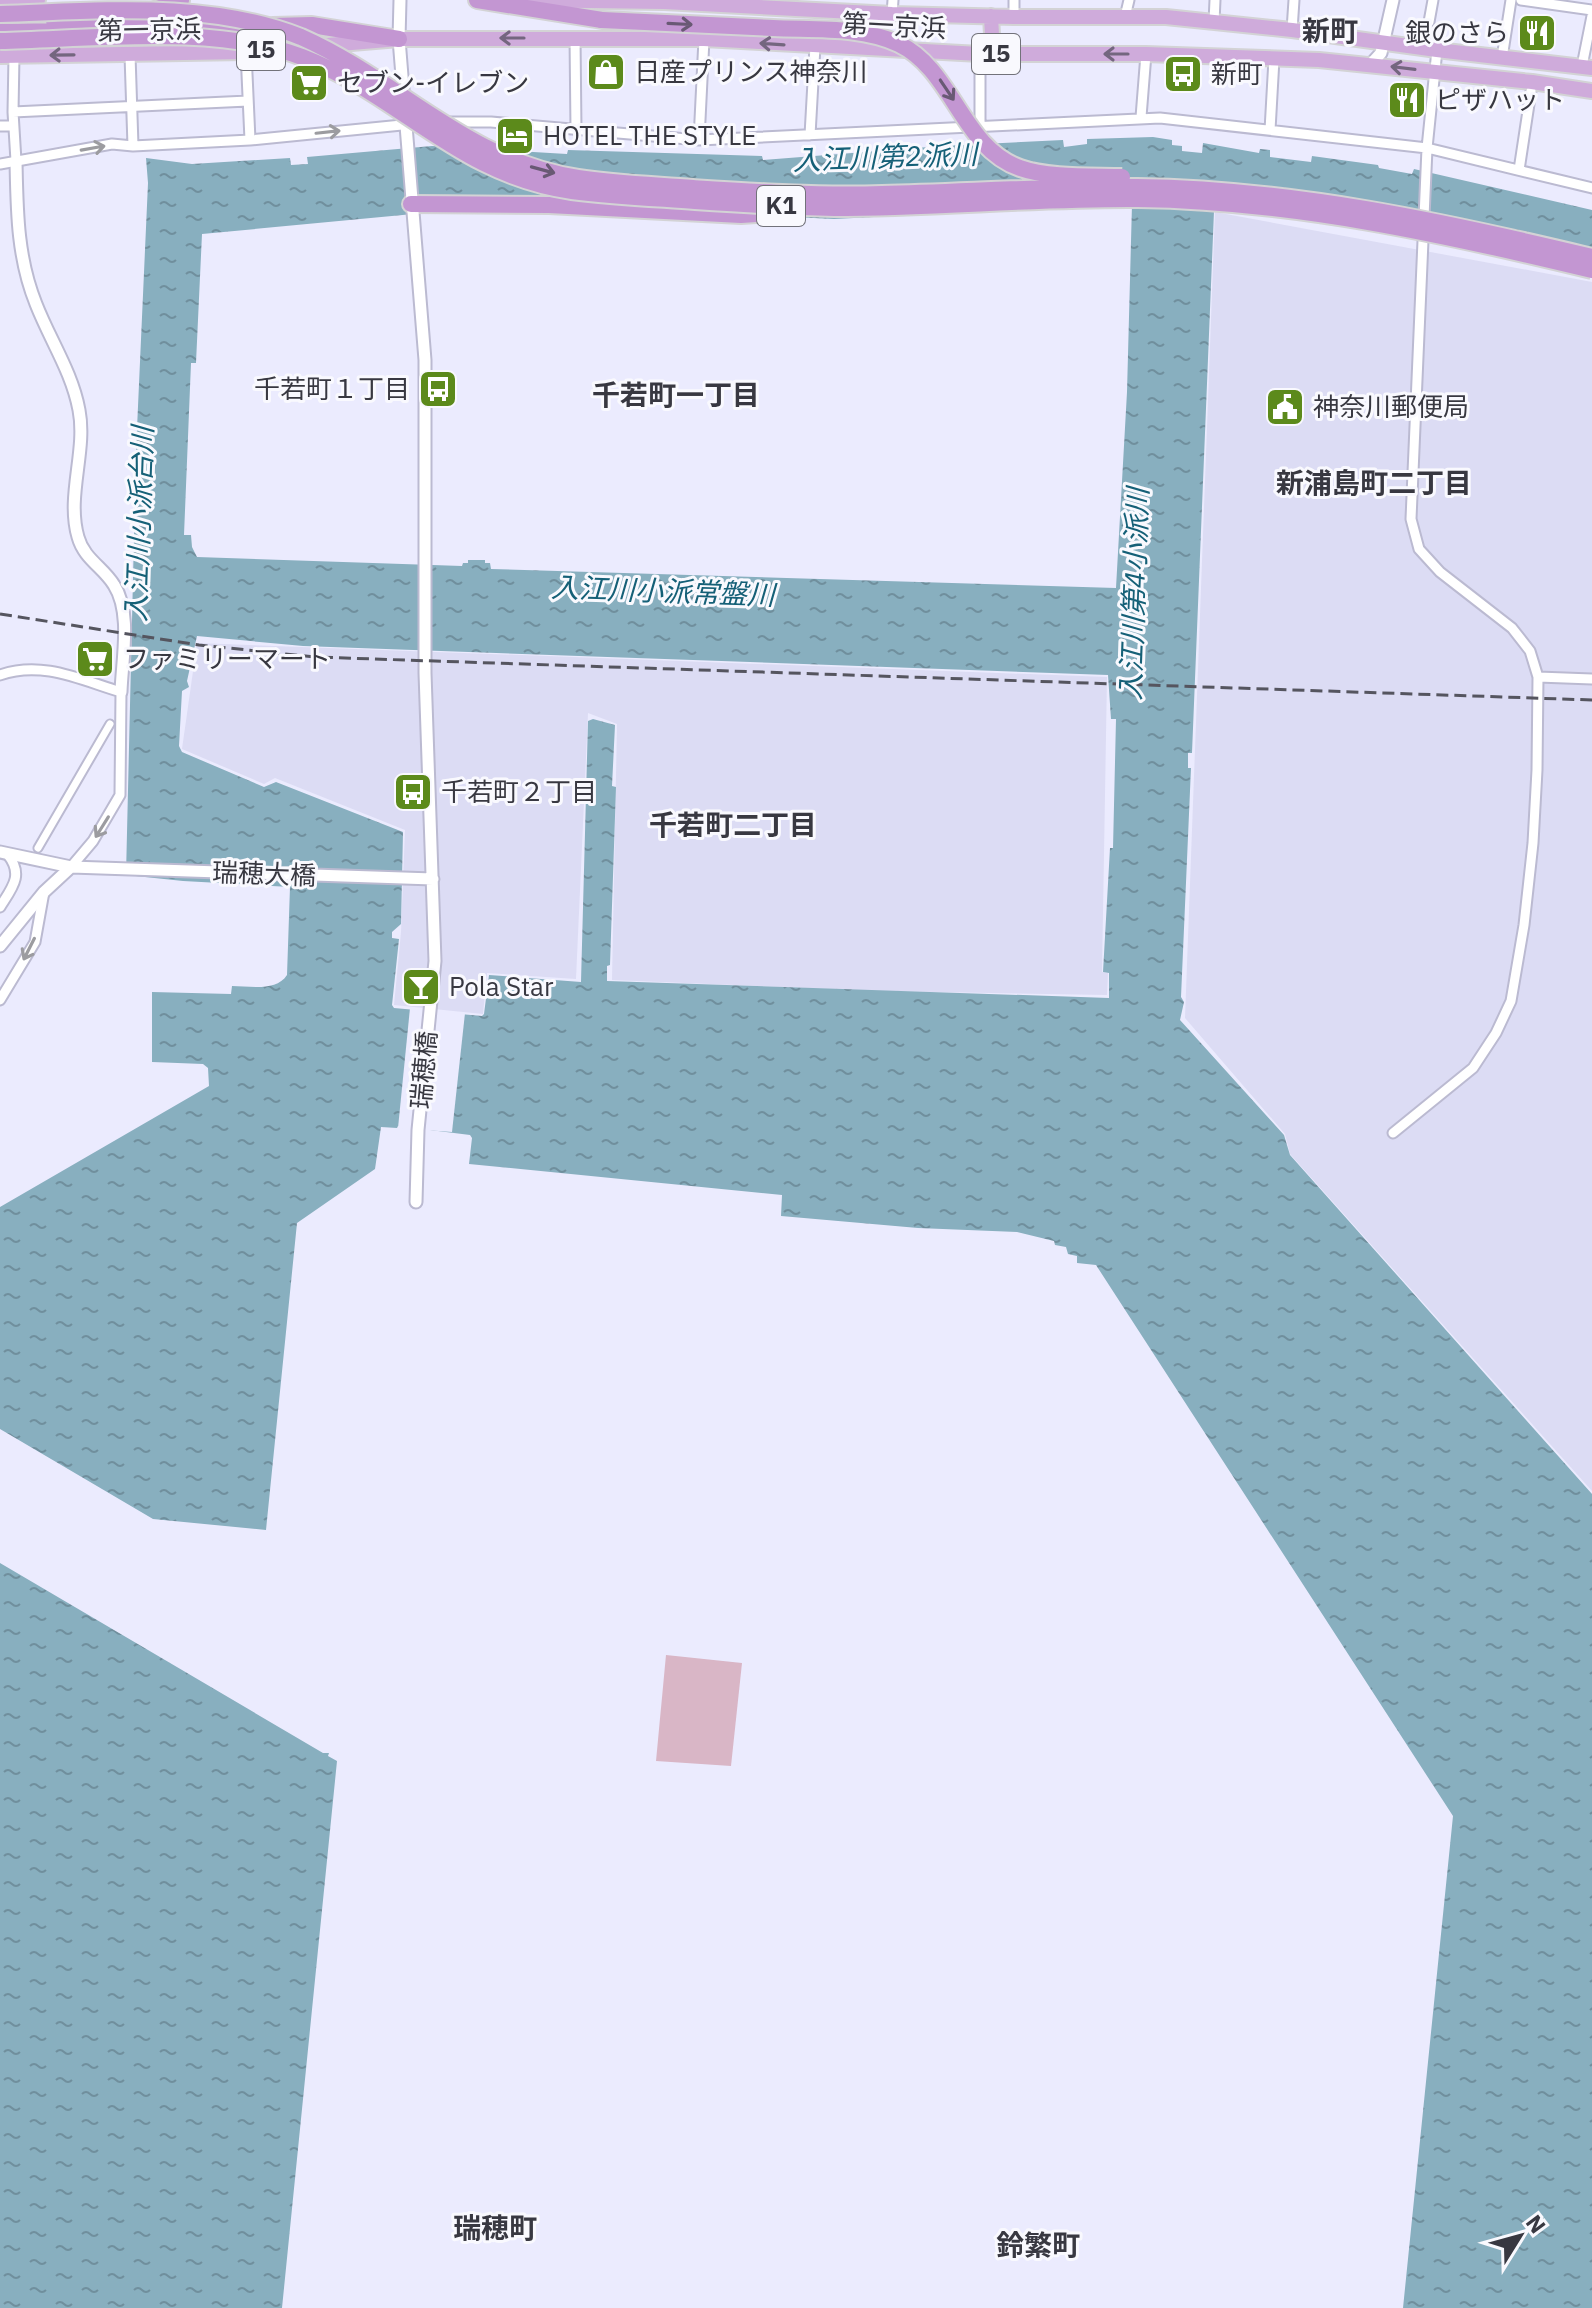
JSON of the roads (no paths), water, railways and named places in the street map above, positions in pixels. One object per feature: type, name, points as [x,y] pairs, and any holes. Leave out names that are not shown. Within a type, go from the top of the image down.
[{"type":"highway","points":[[0,1],[38,0]]},
{"type":"highway","points":[[0,32],[117,24],[181,0]]},
{"type":"highway","points":[[477,0],[602,20],[801,29],[875,36],[902,46],[929,66],[988,147],[1017,168],[1252,187],[1354,206]]},
{"type":"highway","name":"第一京浜","points":[[488,0],[774,3],[892,7],[1014,17],[1166,17],[1587,67]]},
{"type":"highway","name":"K1","points":[[0,14],[181,10],[254,21],[321,47],[480,147],[520,164],[577,178],[821,195],[1137,187],[1248,193],[1354,206],[1426,219],[1592,257]]},
{"type":"highway","name":"15","points":[[986,54],[991,16]]},
{"type":"highway","points":[[0,22],[312,25],[399,39]]},
{"type":"highway","name":"K1","points":[[0,41],[182,37],[255,44],[280,50],[321,66],[367,91],[456,150],[495,170],[574,191],[834,208],[1060,200],[1191,201],[1300,211],[1396,226],[1592,270]]},
{"type":"highway","name":"第一京浜","points":[[7,56],[246,52],[399,39],[704,39],[986,54],[1146,54],[1274,59],[1370,65],[1592,91]]},
{"type":"highway","points":[[411,204],[549,205],[741,215],[834,208]]},
{"type":"street","name":"瑞穂橋","points":[[400,0],[399,39],[425,360],[426,648],[435,961],[418,1130],[416,1202]]},
{"type":"street","points":[[1014,0],[1014,17]]},
{"type":"street","points":[[1125,17],[1129,0]]},
{"type":"street","points":[[1214,22],[1215,0]]},
{"type":"street","points":[[1292,30],[1294,0]]},
{"type":"street","points":[[1370,65],[1381,53],[1393,0]]},
{"type":"street","points":[[1429,22],[1433,0]]},
{"type":"street","points":[[1502,58],[1511,0]]},
{"type":"street","points":[[1521,0],[1592,13],[1587,67]]},
{"type":"street","points":[[575,37],[576,130]]},
{"type":"street","points":[[699,140],[704,39]]},
{"type":"street","points":[[810,135],[815,46]]},
{"type":"street","points":[[1393,1133],[1473,1068],[1496,1033],[1511,1001],[1533,843],[1538,677],[1530,651],[1512,628],[1440,572],[1419,549],[1411,519],[1427,148],[1437,50]]},
{"type":"street","points":[[246,52],[250,140]]},
{"type":"street","points":[[980,126],[986,54]]},
{"type":"street","points":[[1141,117],[1146,54]]},
{"type":"street","points":[[130,55],[133,146]]},
{"type":"street","points":[[1,945],[44,892],[93,841],[117,802],[123,633],[121,600],[113,583],[84,551],[75,520],[81,426],[75,392],[36,304],[24,268],[18,227],[7,56]]},
{"type":"street","points":[[1270,130],[1274,59]]},
{"type":"street","points":[[1519,170],[1531,91]]},
{"type":"street","points":[[13,112],[248,101]]},
{"type":"street","points":[[0,164],[112,144],[133,146],[250,140],[405,125],[491,122],[699,140],[1141,117],[1427,148],[1592,188]]},
{"type":"street","points":[[0,126],[13,126]]},
{"type":"street","points":[[0,675],[43,668],[121,692]]},
{"type":"street","points":[[1538,677],[1592,679]]},
{"type":"street","points":[[38,848],[110,724]]},
{"type":"street","points":[[0,907],[16,880],[17,871],[4,853]]},
{"type":"street","name":"瑞穂大橋","points":[[4,853],[71,867],[433,879]]},
{"type":"street","points":[[0,1000],[35,942],[44,892]]},
{"type":"water","points":[[1153,137],[1172,140],[1172,145],[1182,146],[1182,151],[1202,153],[1203,143],[1259,153],[1260,149],[1270,150],[1270,157],[1311,162],[1312,156],[1378,165],[1379,168],[1412,174],[1414,169],[1592,210],[1592,274],[1357,228],[1214,211],[1192,753],[1188,753],[1188,768],[1191,768],[1181,997],[1184,1002],[1180,1020],[1284,1135],[1290,1155],[1592,1494],[1592,2308],[1403,2308],[1453,1816],[1096,1265],[1077,1263],[1077,1256],[1068,1254],[1066,1247],[1017,1232],[918,1228],[781,1216],[782,1195],[469,1164],[470,1135],[398,1126],[381,1127],[375,1169],[297,1223],[266,1530],[153,1519],[0,1429],[0,1207],[209,1086],[208,1068],[203,1064],[152,1062],[152,992],[231,994],[232,986],[270,986],[287,975],[290,887],[126,875],[136,451],[148,183],[146,158],[192,164],[290,158],[291,165],[308,164],[307,157],[432,146],[567,154],[568,150],[762,156],[763,160],[929,147],[929,153],[940,152],[941,146],[1063,140],[1064,147],[1087,144],[1087,139]],"holes":[[[1132,204],[1127,392],[1116,588],[491,569],[490,563],[485,563],[485,560],[468,560],[462,566],[197,557],[191,535],[184,535],[191,363],[196,363],[202,234],[445,211],[834,219]],[[197,636],[303,646],[1108,675],[1111,719],[1116,719],[1113,848],[1110,848],[1103,972],[1109,973],[1109,998],[607,981],[616,787],[612,786],[615,725],[593,719],[588,721],[581,982],[489,975],[482,1016],[394,1008],[399,939],[392,938],[392,932],[401,924],[403,832],[276,782],[264,787],[182,752],[179,746],[182,691],[189,687],[187,681]]]},
{"type":"water","points":[[0,1563],[323,1753],[329,1753],[328,1756],[337,1761],[282,2308],[0,2308]]},
{"type":"railway","points":[[0,614],[199,645],[315,657],[1592,700]]},
{"type":"place","name":"銀のさら","points":[[1537,33]]},
{"type":"place","name":"日産プリンス神奈川","points":[[606,72]]},
{"type":"place","name":"新町","points":[[1183,74]]},
{"type":"place","name":"セブン-イレブン","points":[[309,83]]},
{"type":"place","name":"ピザハット","points":[[1407,100]]},
{"type":"place","name":"HOTEL THE STYLE","points":[[515,136]]},
{"type":"place","name":"千若町１丁目","points":[[438,389]]},
{"type":"place","name":"神奈川郵便局","points":[[1285,407]]},
{"type":"place","name":"ファミリーマート","points":[[95,659]]},
{"type":"place","name":"千若町２丁目","points":[[413,792]]},
{"type":"place","name":"Pola Star","points":[[421,987]]},
{"type":"district","name":"新町","points":[[1330,31]]},
{"type":"district","name":"千若町一丁目","points":[[676,395]]},
{"type":"district","name":"新浦島町二丁目","points":[[1374,483]]},
{"type":"district","name":"千若町二丁目","points":[[733,825]]},
{"type":"district","name":"瑞穂町","points":[[495,2228]]},
{"type":"district","name":"鈴繁町","points":[[1038,2245]]},
{"type":"water label","name":"入江川第2派川","points":[[885,157]]},
{"type":"water label","name":"入江川小派台川","points":[[139,524]]},
{"type":"water label","name":"入江川小派常盤川","points":[[663,591]]},
{"type":"water label","name":"入江川第4小派川","points":[[1134,594]]}]
